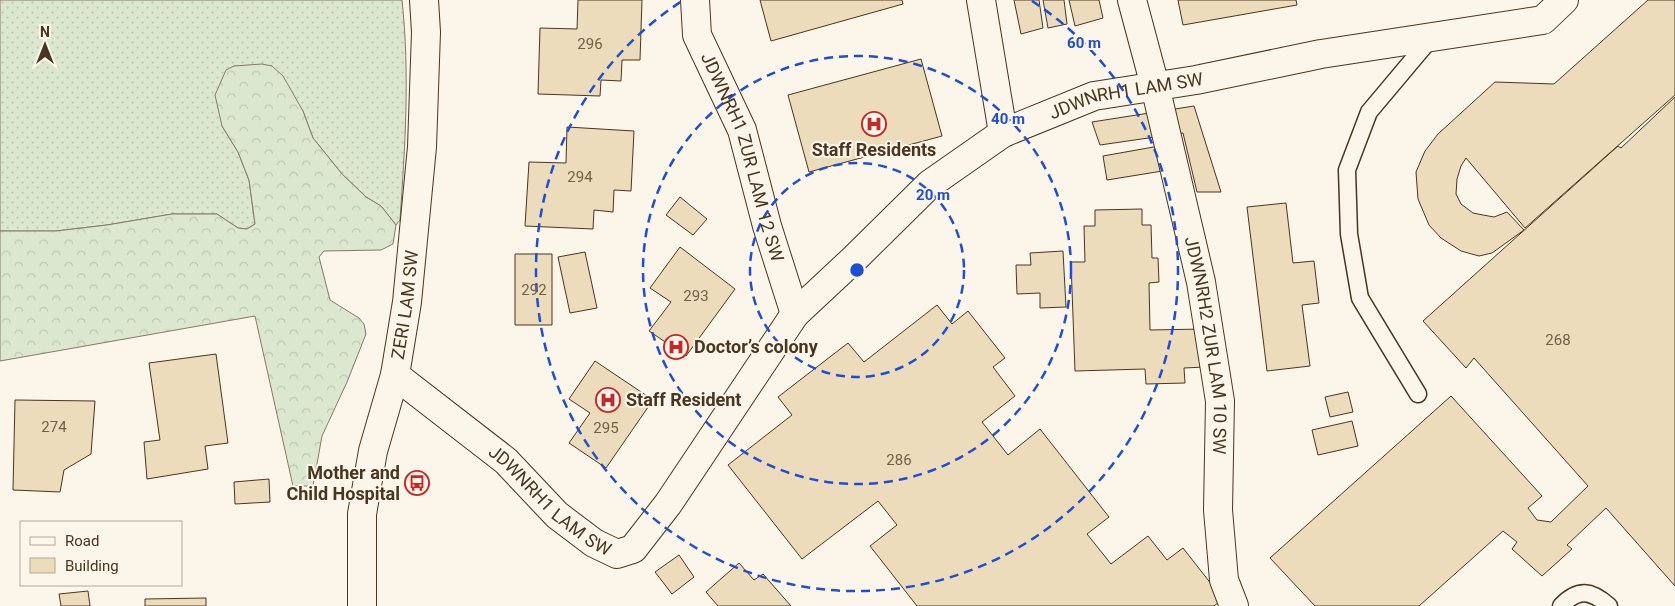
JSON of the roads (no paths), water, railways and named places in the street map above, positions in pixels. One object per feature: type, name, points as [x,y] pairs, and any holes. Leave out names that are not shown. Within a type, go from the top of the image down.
[{"type":"street","name":"ZERI LAM SW","points":[[362,606],[362,514],[374,451],[395,375],[407,302],[422,147],[426,32],[424,0]]},
{"type":"street","name":"JDWNRH1 ZUR LAM 12 SW","points":[[696,0],[696,35],[742,130],[768,226],[795,314]]},
{"type":"street","points":[[981,0],[1003,133]]},
{"type":"street","name":"JDWNRH2 ZUR LAM 10 SW","points":[[1132,0],[1155,86],[1201,282],[1220,401],[1218,510],[1224,580],[1234,606]]},
{"type":"street","name":"JDWNRH1 LAM SW","points":[[395,375],[506,461],[557,515],[594,543],[617,554],[633,549],[668,504],[795,314],[930,184],[1003,133],[1094,96],[1196,80],[1321,54],[1543,20],[1564,0]]},
{"type":"lane","points":[[1418,394],[1360,298],[1349,234],[1347,170],[1368,112],[1432,37]]},
{"type":"lane","points":[[1561,606],[1570,596],[1583,593],[1598,596],[1609,606]]},
{"type":"place","name":"Staff Residents","points":[[874,124]]},
{"type":"place","name":"Doctor’s colony","points":[[676,347]]},
{"type":"place","name":"Staff Resident","points":[[608,400]]},
{"type":"place","name":"Mother and Child Hospital","points":[[417,483]]}]
